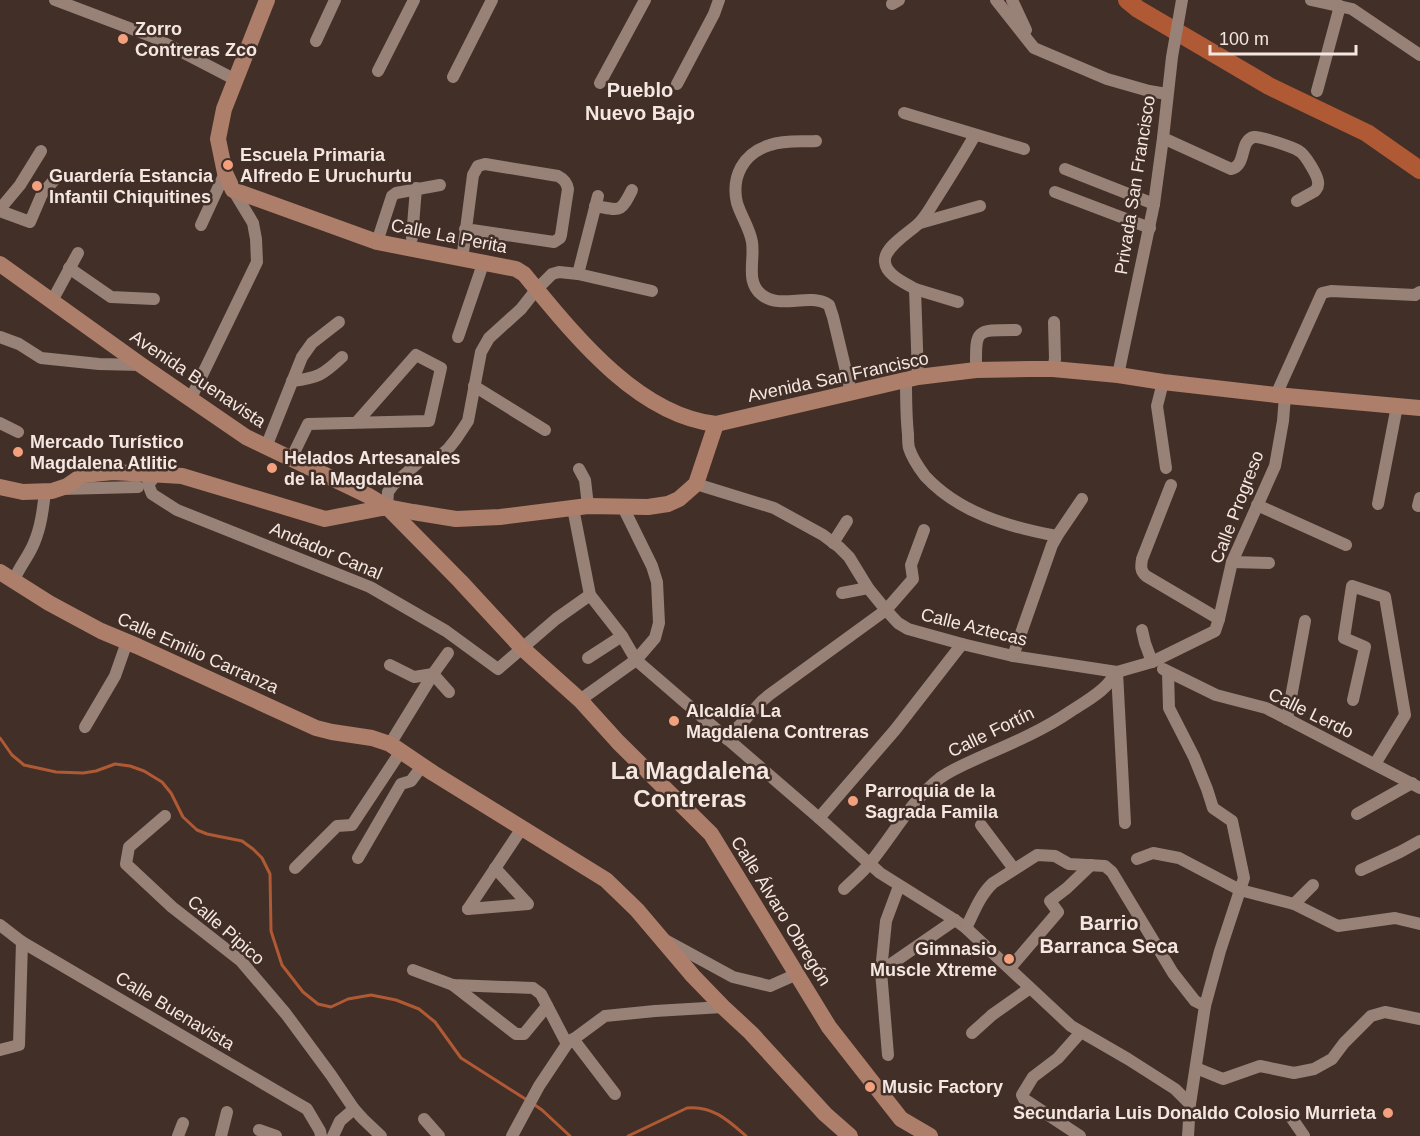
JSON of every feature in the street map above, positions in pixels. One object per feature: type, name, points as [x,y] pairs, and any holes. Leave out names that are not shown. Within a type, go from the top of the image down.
[{"type":"street","points":[[55,0],[153,37],[236,80]]},
{"type":"street","points":[[191,398],[256,262],[253,223],[225,173],[218,139],[224,109],[267,0]]},
{"type":"street","points":[[316,41],[335,0]]},
{"type":"street","points":[[378,72],[414,0]]},
{"type":"street","points":[[453,77],[492,0]]},
{"type":"street","points":[[600,83],[645,0]]},
{"type":"street","points":[[677,84],[719,0]]},
{"type":"street","points":[[996,0],[1034,48],[1107,79],[1167,94]]},
{"type":"street","points":[[1012,0],[1034,48]]},
{"type":"street","name":"Privada San Francisco","points":[[1118,375],[1150,228],[1172,57],[1182,0]]},
{"type":"street","points":[[1311,0],[1349,5],[1420,55]]},
{"type":"street","points":[[1317,91],[1349,5]]},
{"type":"street","points":[[904,113],[1024,149]]},
{"type":"street","points":[[958,302],[915,289],[893,274],[885,261],[886,254],[893,246],[920,223],[975,135]]},
{"type":"street","points":[[1163,138],[1230,169],[1236,167],[1246,144],[1255,137],[1300,151],[1318,183],[1315,191],[1297,201]]},
{"type":"street","points":[[816,141],[768,145],[746,160],[737,174],[735,186],[738,203],[752,241],[752,280],[756,288],[761,294],[776,301],[820,300],[829,305],[851,392]]},
{"type":"street","points":[[41,151],[20,185],[0,210],[30,222],[42,194],[56,178]]},
{"type":"street","points":[[462,260],[465,229],[473,175],[475,169],[482,164],[558,176],[567,185],[561,235],[558,241],[549,242],[465,229]]},
{"type":"street","points":[[1065,169],[1154,204]]},
{"type":"street","points":[[201,225],[225,173]]},
{"type":"street","points":[[377,242],[392,196],[416,188],[440,185]]},
{"type":"street","points":[[412,238],[416,188]]},
{"type":"street","name":"Calle La Perita","points":[[233,190],[377,242],[516,270],[524,274],[584,345],[639,393],[669,410],[703,423],[716,424]]},
{"type":"street","points":[[578,274],[596,201],[615,209],[621,209],[632,190]]},
{"type":"street","points":[[1055,192],[1150,228]]},
{"type":"street","points":[[920,223],[980,206]]},
{"type":"street","points":[[51,301],[78,254]]},
{"type":"street","name":"Avenida Buenavista","points":[[0,264],[246,437],[369,496],[387,507]]},
{"type":"street","points":[[458,337],[483,264]]},
{"type":"street","points":[[69,268],[111,297],[154,299]]},
{"type":"street","points":[[387,507],[388,492],[393,485],[421,460],[440,456],[456,439],[468,421],[481,352],[489,338],[521,309],[553,272],[578,274],[651,291]]},
{"type":"street","points":[[915,289],[912,378],[906,416],[909,449],[919,468],[947,495],[981,515],[1022,529],[1057,536]]},
{"type":"street","name":"Calle Progreso","points":[[1219,619],[1232,562],[1275,466],[1283,421],[1280,396],[1322,293],[1331,291],[1415,295],[1420,292]]},
{"type":"street","points":[[266,447],[302,357],[312,343],[339,322]]},
{"type":"street","points":[[1053,369],[1054,322]]},
{"type":"street","points":[[976,370],[977,339],[981,334],[992,330],[1016,330]]},
{"type":"street","points":[[0,337],[19,344],[41,358],[99,364],[141,365]]},
{"type":"street","points":[[291,459],[308,424],[356,423],[429,421],[441,368],[416,355],[356,423]]},
{"type":"street","points":[[292,381],[321,375],[342,357]]},
{"type":"street","name":"Avenida San Francisco","points":[[716,424],[912,378],[976,370],[1053,369],[1280,396],[1420,408]]},
{"type":"street","points":[[1163,382],[1157,406],[1166,468]]},
{"type":"street","points":[[474,386],[545,430]]},
{"type":"street","points":[[1378,504],[1397,406]]},
{"type":"street","points":[[0,423],[18,432]]},
{"type":"street","points":[[7,576],[19,568],[34,543],[42,514],[52,491],[83,475],[113,472],[182,476],[325,519],[387,507],[456,519],[500,517],[581,507],[648,507],[668,504],[679,499],[696,484],[716,424]]},
{"type":"street","points":[[579,469],[585,480],[581,507],[590,595],[622,636],[636,660],[885,878],[956,920],[1071,1026],[1175,1089],[1190,1104]]},
{"type":"street","name":"Andador Canal","points":[[155,473],[148,484],[152,494],[177,510],[370,587],[446,631],[498,669],[522,648]]},
{"type":"street","name":"Calle Aztecas","points":[[696,484],[774,508],[823,535],[849,557],[868,588],[886,610],[898,623],[908,629],[1013,656],[1116,672],[1152,662]]},
{"type":"street","points":[[1142,630],[1152,662],[1215,631],[1219,619],[1142,572],[1142,559],[1171,485]]},
{"type":"street","points":[[0,487],[23,492],[138,487]]},
{"type":"street","points":[[1013,656],[1042,571],[1057,536],[1082,499]]},
{"type":"street","points":[[1257,506],[1346,545]]},
{"type":"street","name":"Calle Álvaro Obregón","points":[[387,507],[522,648],[580,700],[618,742],[711,834],[829,1028],[901,1119],[930,1136]]},
{"type":"street","points":[[580,700],[636,660],[655,638],[659,622],[657,582],[652,566],[623,507]]},
{"type":"street","points":[[833,543],[847,521]]},
{"type":"street","points":[[727,739],[769,695],[886,610],[913,579],[911,565],[924,530]]},
{"type":"street","points":[[1232,562],[1269,563]]},
{"type":"street","name":"Calle Emilio Carranza","points":[[7,576],[49,603],[101,631],[316,728],[372,738],[396,748]]},
{"type":"street","points":[[1353,700],[1365,646],[1344,638],[1352,586],[1385,597],[1405,715],[1375,764]]},
{"type":"street","points":[[842,593],[868,588]]},
{"type":"street","points":[[522,648],[556,619],[590,595]]},
{"type":"street","points":[[1287,719],[1305,621]]},
{"type":"street","points":[[588,658],[622,636]]},
{"type":"street","points":[[85,727],[115,676],[127,642]]},
{"type":"street","points":[[819,818],[895,730],[962,644]]},
{"type":"street","points":[[295,868],[337,826],[351,825],[396,748],[433,674],[448,653]]},
{"type":"street","name":"Calle Lerdo","points":[[1152,662],[1216,695],[1266,708],[1416,785]]},
{"type":"street","points":[[390,665],[414,677],[433,674]]},
{"type":"street","points":[[1116,672],[1125,823]]},
{"type":"street","name":"Calle Fortín","points":[[844,889],[869,864],[918,800],[940,779],[952,770],[1024,738],[1066,714],[1110,682],[1116,672]]},
{"type":"street","points":[[1168,672],[1169,708],[1194,757],[1213,808],[1232,821],[1244,878],[1205,1006],[1190,1104],[1188,1136]]},
{"type":"street","points":[[433,674],[448,692]]},
{"type":"street","points":[[396,748],[606,880],[637,910],[693,976],[752,1033],[825,1114],[850,1136]]},
{"type":"street","points":[[358,858],[401,784],[411,781],[422,766]]},
{"type":"street","points":[[1357,814],[1416,785]]},
{"type":"street","name":"Calle Pipico","points":[[165,816],[129,847],[126,864],[172,907],[241,962],[286,1014],[332,1075],[354,1109],[381,1136]]},
{"type":"street","points":[[981,825],[1014,869]]},
{"type":"street","points":[[495,868],[528,904],[468,909],[495,868],[522,828]]},
{"type":"street","points":[[1361,870],[1420,840]]},
{"type":"street","points":[[1137,859],[1153,853],[1179,858],[1240,890],[1294,904],[1338,926],[1395,918],[1420,924]]},
{"type":"street","points":[[966,928],[987,888],[1037,855],[1054,856],[1069,864],[1106,866],[1112,872],[1173,973],[1195,1001],[1205,1006]]},
{"type":"street","points":[[1010,968],[1058,912],[1050,901],[1091,865]]},
{"type":"street","points":[[1294,904],[1313,885]]},
{"type":"street","points":[[888,1055],[881,971],[886,921],[899,886]]},
{"type":"street","points":[[881,971],[956,920]]},
{"type":"street","name":"Calle Buenavista","points":[[0,925],[22,942],[307,1109],[321,1136]]},
{"type":"street","points":[[659,937],[733,977],[770,986],[797,974]]},
{"type":"street","points":[[0,1050],[19,1045],[22,942]]},
{"type":"street","points":[[413,970],[453,985],[516,1035],[524,1034],[547,1006]]},
{"type":"street","points":[[453,985],[533,988],[541,994],[570,1041],[615,1094]]},
{"type":"street","points":[[972,1033],[992,1015],[1030,988]]},
{"type":"street","points":[[512,1136],[539,1086],[570,1041],[605,1016],[723,1007]]},
{"type":"street","points":[[1196,1068],[1223,1078],[1260,1066],[1294,1073],[1314,1069],[1332,1059],[1371,1016],[1385,1012],[1420,1019]]},
{"type":"street","points":[[1080,1136],[1024,1099],[1022,1095],[1033,1077],[1058,1058],[1081,1032]]},
{"type":"street","points":[[333,1136],[340,1121],[354,1109]]},
{"type":"street","points":[[221,1136],[226,1112]]},
{"type":"street","points":[[1291,1117],[1304,1136]]},
{"type":"street","points":[[424,1119],[439,1136]]},
{"type":"street","points":[[178,1136],[183,1123]]},
{"type":"street","points":[[259,1130],[276,1136]]},
{"type":"waterway","points":[[1127,0],[1138,9],[1269,86],[1367,133],[1420,170]]},
{"type":"waterway","points":[[0,738],[12,755],[24,765],[56,772],[83,773],[115,764],[144,771],[162,782],[171,793],[183,817],[197,830],[242,841],[262,858],[270,874],[271,931],[282,965],[303,992],[318,1004],[331,1007],[348,999],[371,995],[396,1000],[419,1009],[435,1022],[461,1058],[527,1100]]},
{"type":"waterway","points":[[532,1103],[570,1136]]},
{"type":"waterway","points":[[628,1136],[687,1108],[704,1109],[720,1115],[746,1136]]},
{"type":"place","name":"Zorro Contreras Zco","points":[[123,39]]},
{"type":"place","name":"Escuela Primaria Alfredo E Uruchurtu","points":[[228,165]]},
{"type":"place","name":"Guardería Estancia Infantil Chiquitines","points":[[37,186]]},
{"type":"place","name":"Mercado Turístico Magdalena Atlitic","points":[[18,452]]},
{"type":"place","name":"Helados Artesanales de la Magdalena","points":[[272,468]]},
{"type":"place","name":"Alcaldía La Magdalena Contreras","points":[[674,721]]},
{"type":"place","name":"Parroquia de la Sagrada Famila","points":[[853,801]]},
{"type":"place","name":"Gimnasio Muscle Xtreme","points":[[1009,959]]},
{"type":"place","name":"Music Factory","points":[[870,1087]]},
{"type":"place","name":"Secundaria Luis Donaldo Colosio Murrieta","points":[[1388,1113]]},
{"type":"district","name":"Pueblo Nuevo Bajo","points":[[640,102]]},
{"type":"district","name":"La Magdalena Contreras","points":[[690,784]]},
{"type":"district","name":"Barrio Barranca Seca","points":[[1109,934]]}]
